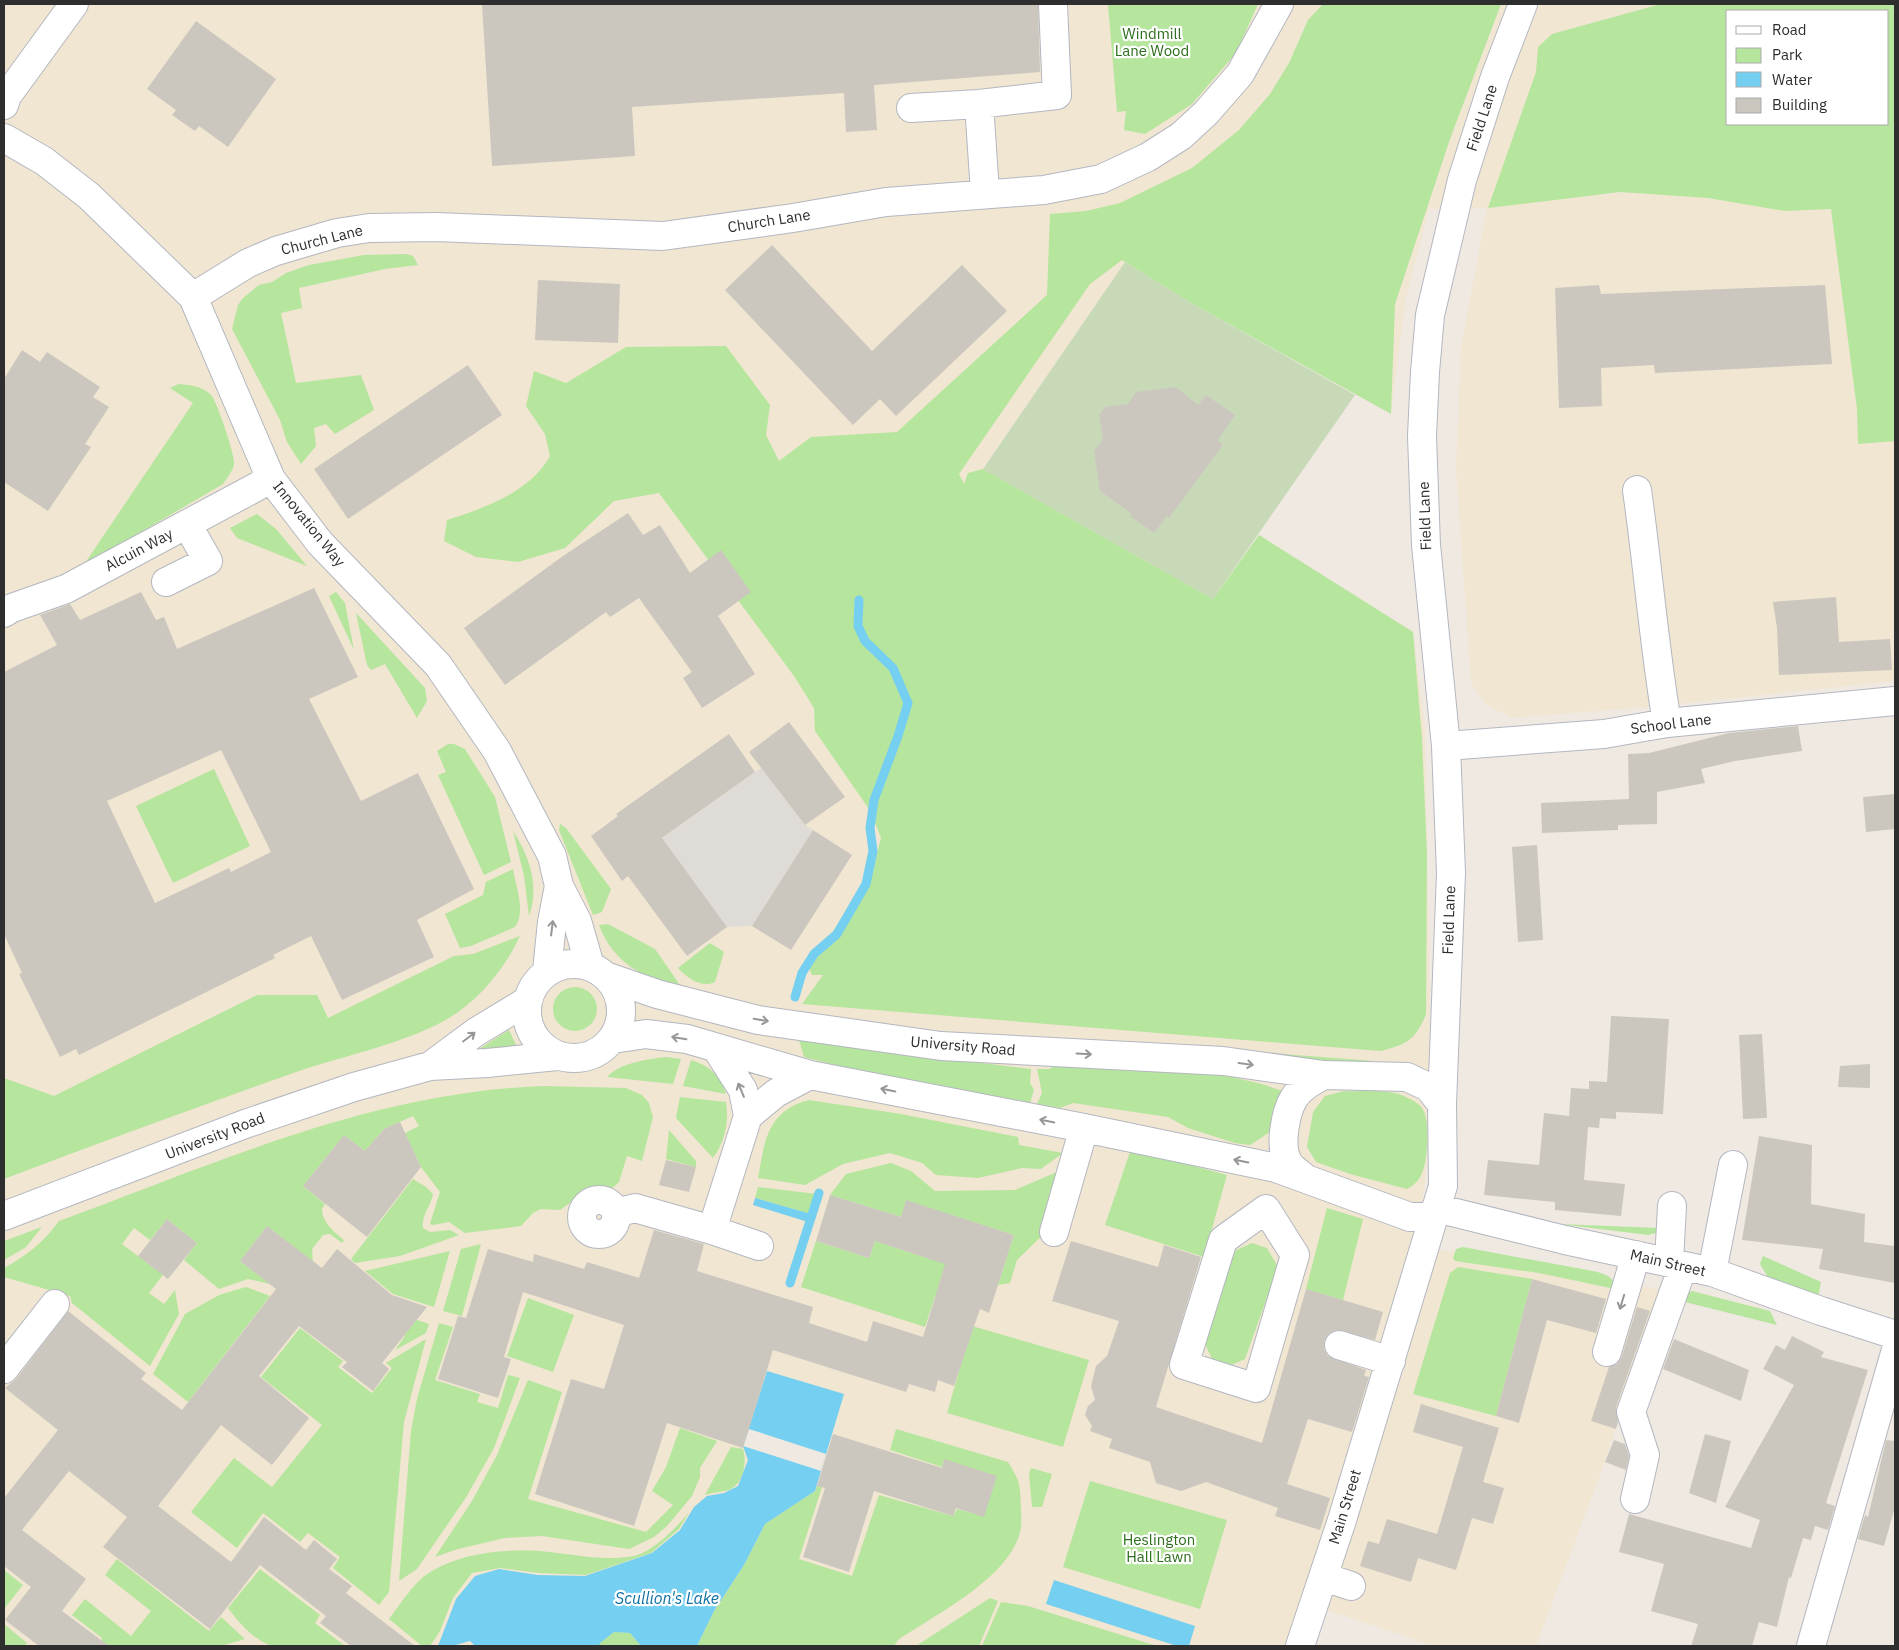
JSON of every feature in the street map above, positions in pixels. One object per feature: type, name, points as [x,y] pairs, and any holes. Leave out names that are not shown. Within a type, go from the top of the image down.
[{"type":"street","points":[[4,105],[7,96],[74,4]]},
{"type":"street","points":[[911,108],[980,104],[1057,95],[1053,4]]},
{"type":"street","name":"Church Lane","points":[[193,297],[248,263],[276,251],[337,233],[369,228],[436,227],[663,236],[793,218],[886,202],[1044,190],[1101,179],[1148,157],[1181,136],[1206,113],[1240,74],[1279,4]]},
{"type":"street","name":"Field Lane","points":[[1442,1104],[1451,873],[1446,746],[1426,545],[1422,436],[1430,315],[1462,180],[1495,77],[1523,4]]},
{"type":"street","points":[[980,104],[985,194]]},
{"type":"street","name":"Innovation Way","points":[[4,138],[44,162],[89,196],[193,297],[272,479],[320,543],[438,665],[497,751],[532,813],[552,856],[559,886],[577,921],[599,972]]},
{"type":"street","name":"Alcuin Way","points":[[4,613],[12,608],[66,589],[272,479]]},
{"type":"street","points":[[1637,490],[1654,621],[1658,671],[1667,723]]},
{"type":"street","points":[[166,582],[208,561],[187,524]]},
{"type":"street","name":"School Lane","points":[[1446,746],[1604,734],[1667,723],[1895,701]]},
{"type":"street","name":"Innovation Way","points":[[547,972],[552,922],[559,886]]},
{"type":"street","points":[[568,963],[599,972],[620,996],[621,1019],[613,1039],[605,1048],[583,1058],[570,1059],[557,1056],[538,1043],[528,1023],[527,1000],[531,989],[547,972],[568,963]]},
{"type":"street","name":"University Road","points":[[599,972],[657,994],[758,1020],[941,1046],[1223,1061],[1324,1075],[1407,1077],[1428,1088],[1442,1104]]},
{"type":"street","name":"University Road","points":[[430,1066],[476,1032],[527,1000]]},
{"type":"street","points":[[613,1039],[646,1034],[663,1035],[810,1075],[1084,1128],[1276,1168],[1410,1217],[1424,1217],[1434,1211],[1443,1186],[1442,1104]]},
{"type":"street","points":[[1407,1077],[1418,1072],[1428,1063],[1445,1041]]},
{"type":"street","points":[[712,1230],[748,1116],[742,1090],[716,1048]]},
{"type":"street","name":"University Road","points":[[4,1216],[245,1124],[354,1087],[430,1066],[488,1064],[557,1056]]},
{"type":"street","points":[[748,1116],[776,1092],[810,1075]]},
{"type":"street","points":[[1304,1178],[1288,1164],[1284,1151],[1288,1114],[1294,1098],[1308,1083],[1324,1075]]},
{"type":"street","points":[[1054,1232],[1084,1128]]},
{"type":"street","points":[[1712,1272],[1733,1165]]},
{"type":"street","points":[[1266,1209],[1295,1255],[1256,1388],[1184,1366],[1222,1240],[1266,1209],[1276,1168]]},
{"type":"street","points":[[1635,1499],[1645,1455],[1631,1412],[1676,1264],[1672,1206]]},
{"type":"street","points":[[616,1214],[635,1208],[712,1230],[759,1246]]},
{"type":"street","name":"Main Street","points":[[1388,1210],[1403,1225],[1412,1253],[1394,1350]]},
{"type":"street","name":"Main Street","points":[[1300,1646],[1324,1577],[1394,1350],[1434,1211],[1712,1272],[1821,1311],[1895,1334]]},
{"type":"street","points":[[1607,1352],[1636,1255]]},
{"type":"street","points":[[4,1369],[55,1304]]},
{"type":"street","points":[[1339,1345],[1394,1350]]},
{"type":"street","points":[[1811,1646],[1895,1352]]},
{"type":"street","points":[[1324,1577],[1351,1586]]},
{"type":"shaded area","points":[[4,4],[1895,4],[1895,681],[1649,707],[1512,718],[1486,705],[1471,683],[1456,470],[1461,347],[1487,208],[1429,209],[1406,297],[1391,414],[1135,248],[983,468],[1213,599],[1259,535],[1413,632],[1425,728],[1430,1012],[1426,1172],[1416,1246],[1572,1271],[1660,1290],[1605,1462],[1536,1646],[1434,1646],[1315,1606],[1300,1646],[4,1646]],"holes":[[[1839,167],[1602,195],[1806,169]]]},
{"type":"shaded area","points":[[761,768],[805,825],[813,830],[752,926],[727,927],[676,858],[660,840]]},
{"type":"green space","name":"Windmill Lane Wood","points":[[1108,4],[1258,4],[1236,53],[1192,104],[1145,134],[1124,130],[1126,111],[1117,112]]},
{"type":"green space","points":[[1323,4],[1501,4],[1450,139],[1395,304],[1391,414],[1191,303],[1122,260],[1090,284],[959,474],[964,484],[968,473],[983,469],[1213,599],[1259,535],[1413,632],[1422,738],[1427,855],[1426,1014],[1422,1023],[1409,1040],[1380,1051],[802,1004],[823,975],[812,975],[809,967],[872,873],[881,838],[871,812],[815,731],[814,708],[794,676],[659,493],[614,501],[565,548],[518,562],[476,557],[444,541],[447,520],[491,504],[519,489],[531,480],[550,456],[545,434],[526,406],[534,371],[566,383],[626,347],[726,346],[770,405],[766,435],[779,461],[811,437],[897,432],[1047,295],[1050,214],[1086,211],[1120,203],[1192,168],[1239,130],[1270,94],[1289,63],[1308,20]]},
{"type":"green space","points":[[1661,4],[1895,4],[1895,441],[1858,444],[1857,409],[1831,209],[1785,211],[1708,198],[1620,192],[1488,208],[1536,72],[1538,47],[1552,34]]},
{"type":"green space","points":[[406,254],[413,256],[418,265],[385,269],[299,288],[302,308],[281,313],[296,383],[361,375],[374,410],[335,434],[326,424],[314,428],[316,446],[301,464],[287,442],[280,420],[232,329],[238,305],[243,298],[259,285],[272,282],[286,273],[309,265],[364,255]]},
{"type":"green space","points":[[1125,262],[1191,303],[1355,395],[1213,599],[983,469]]},
{"type":"green space","points":[[179,384],[200,388],[208,392],[214,399],[234,459],[231,472],[223,484],[83,566],[193,403],[170,388]]},
{"type":"green space","points":[[257,514],[276,529],[307,566],[237,538],[230,528]]},
{"type":"green space","points":[[336,592],[345,603],[354,650],[329,596]]},
{"type":"green space","points":[[356,613],[425,688],[427,701],[417,718],[385,664],[371,670],[367,665]]},
{"type":"green space","points":[[448,744],[454,744],[465,749],[495,797],[511,862],[484,875],[438,775],[446,772],[437,751]]},
{"type":"green space","points":[[214,769],[250,846],[173,883],[136,806]]},
{"type":"green space","points":[[560,824],[566,828],[611,889],[602,912],[593,915],[559,830]]},
{"type":"green space","points":[[513,831],[524,850],[531,872],[533,894],[529,916],[524,876]]},
{"type":"green space","points":[[513,869],[520,907],[520,914],[515,927],[471,946],[460,948],[445,914],[483,895],[486,882]]},
{"type":"green space","points":[[608,924],[655,949],[680,985],[653,978],[630,967],[612,949],[599,925]]},
{"type":"green space","points":[[520,936],[506,961],[488,985],[466,1006],[442,1022],[408,1037],[299,1071],[4,1179],[4,1078],[54,1096],[257,995],[317,995],[328,1018],[454,956],[473,954]]},
{"type":"green space","points":[[710,943],[724,952],[715,982],[705,984],[695,981],[678,968]]},
{"type":"green space","points":[[579,987],[591,993],[596,1000],[596,1018],[591,1025],[584,1030],[571,1031],[559,1025],[554,1018],[553,1005],[559,993],[566,988]]},
{"type":"green space","points":[[509,1030],[517,1047],[473,1053]]},
{"type":"green space","points":[[799,1040],[1031,1069],[1030,1083],[1034,1090],[1030,1103],[924,1088],[804,1057]]},
{"type":"green space","points":[[1191,1047],[1374,1061],[1335,1061],[1299,1068]]},
{"type":"green space","points":[[666,1057],[681,1059],[673,1084],[607,1077],[612,1072],[626,1065]]},
{"type":"green space","points":[[691,1060],[709,1068],[721,1082],[726,1094],[683,1086]]},
{"type":"green space","points":[[1057,1064],[1210,1072],[1262,1084],[1288,1093],[1270,1132],[1250,1145],[1235,1143],[1188,1128],[1168,1117],[1073,1103],[1060,1108],[1037,1104],[1042,1093],[1037,1069],[1049,1069]]},
{"type":"green space","points":[[543,1086],[626,1088],[642,1095],[649,1103],[653,1117],[642,1161],[627,1156],[619,1182],[610,1190],[592,1189],[560,1210],[541,1209],[533,1213],[521,1226],[465,1233],[449,1222],[430,1224],[440,1192],[421,1167],[405,1133],[419,1126],[413,1116],[384,1129],[365,1151],[344,1135],[303,1186],[325,1204],[322,1209],[326,1222],[344,1240],[342,1243],[330,1234],[323,1235],[312,1249],[313,1262],[267,1226],[240,1261],[270,1284],[248,1279],[219,1289],[184,1260],[197,1243],[167,1219],[150,1240],[134,1228],[122,1244],[154,1268],[178,1255],[149,1293],[164,1304],[175,1290],[179,1314],[150,1366],[72,1303],[70,1296],[4,1277],[4,1268],[34,1248],[59,1221],[237,1154],[356,1116],[417,1102],[479,1091]]},
{"type":"green space","points":[[1344,1091],[1394,1093],[1412,1100],[1422,1108],[1427,1122],[1426,1160],[1421,1176],[1412,1186],[1407,1189],[1350,1174],[1316,1162],[1307,1147],[1313,1112],[1325,1096]]},
{"type":"green space","points":[[680,1097],[726,1102],[727,1117],[725,1131],[721,1145],[713,1158],[676,1118]]},
{"type":"green space","points":[[809,1100],[901,1114],[1018,1137],[1019,1145],[1063,1153],[1041,1169],[1022,1168],[978,1178],[936,1175],[922,1163],[890,1153],[843,1164],[805,1185],[758,1178],[766,1140],[776,1119],[784,1111]]},
{"type":"green space","points":[[669,1130],[696,1161],[696,1167],[666,1159]]},
{"type":"green space","points":[[1131,1149],[1227,1175],[1204,1257],[1105,1225]]},
{"type":"green space","points":[[891,1163],[911,1171],[935,1191],[1015,1190],[1057,1172],[1060,1179],[1048,1230],[1017,1260],[1010,1283],[998,1285],[1014,1235],[906,1201],[901,1217],[830,1195],[846,1174]]},
{"type":"green space","points":[[413,1179],[433,1194],[423,1219],[423,1228],[430,1232],[450,1230],[459,1235],[400,1256],[355,1263],[351,1259]]},
{"type":"green space","points":[[758,1187],[817,1194],[811,1214],[755,1198]]},
{"type":"green space","points":[[1327,1208],[1363,1219],[1343,1300],[1306,1289]]},
{"type":"green space","points":[[1559,1224],[1660,1228],[1656,1233],[1648,1235]]},
{"type":"green space","points":[[42,1227],[26,1247],[4,1260],[4,1241]]},
{"type":"green space","points":[[816,1241],[869,1258],[875,1241],[933,1260],[964,1252],[949,1299],[935,1296],[925,1327],[801,1287]]},
{"type":"green space","points":[[1252,1243],[1267,1248],[1278,1267],[1245,1359],[1227,1367],[1214,1363],[1205,1344],[1234,1251]]},
{"type":"green space","points":[[481,1244],[462,1316],[443,1311],[461,1249]]},
{"type":"green space","points":[[1463,1247],[1598,1272],[1608,1276],[1615,1282],[1615,1289],[1539,1273],[1455,1261],[1453,1258],[1456,1249]]},
{"type":"green space","points":[[450,1251],[434,1307],[393,1294],[365,1271]]},
{"type":"green space","points":[[1763,1256],[1821,1282],[1818,1298],[1767,1276],[1760,1264]]},
{"type":"green space","points":[[1458,1267],[1532,1279],[1496,1416],[1413,1394],[1450,1273]]},
{"type":"green space","points":[[246,1287],[270,1296],[188,1402],[153,1374],[185,1314],[219,1295]]},
{"type":"green space","points":[[1692,1291],[1770,1311],[1777,1325],[1681,1301],[1685,1294]]},
{"type":"green space","points":[[528,1298],[574,1315],[553,1372],[507,1356]]},
{"type":"green space","points":[[384,1309],[429,1324],[426,1333],[395,1350],[405,1336],[380,1316]]},
{"type":"green space","points":[[439,1323],[453,1327],[435,1380],[480,1394],[477,1402],[498,1408],[508,1375],[520,1378],[494,1448],[465,1499],[417,1569],[399,1581],[411,1431],[417,1399]]},
{"type":"green space","points":[[972,1326],[1089,1360],[1063,1447],[947,1413]]},
{"type":"green space","points":[[300,1328],[343,1361],[338,1367],[372,1393],[392,1368],[386,1363],[426,1339],[404,1422],[389,1592],[379,1605],[333,1568],[340,1557],[308,1533],[300,1542],[263,1513],[237,1548],[191,1512],[234,1458],[272,1487],[322,1425],[261,1377]]},
{"type":"green space","points":[[528,1380],[562,1392],[528,1499],[646,1532],[673,1505],[652,1491],[666,1467],[680,1428],[717,1441],[700,1468],[700,1477],[692,1496],[667,1526],[654,1537],[629,1549],[542,1536],[505,1538],[458,1549],[435,1557],[472,1501],[497,1455]]},
{"type":"green space","points":[[896,1429],[1008,1462],[1019,1484],[1021,1523],[1020,1532],[1013,1549],[1002,1565],[969,1594],[898,1640],[894,1646],[697,1646],[714,1611],[744,1565],[765,1524],[815,1491],[817,1486],[822,1487],[799,1559],[852,1576],[879,1495],[953,1516],[957,1509],[983,1516],[944,1460],[942,1467],[890,1450]]},
{"type":"green space","points":[[731,1447],[743,1449],[745,1460],[741,1478],[729,1490],[705,1495]]},
{"type":"green space","points":[[1031,1468],[1052,1474],[1042,1507],[1032,1507],[1029,1474]]},
{"type":"green space","name":"Heslington Hall Lawn","points":[[1090,1481],[1227,1520],[1200,1609],[1063,1567]]},
{"type":"green space","points":[[689,1512],[679,1529],[651,1553],[586,1575],[539,1573],[500,1568],[472,1573],[453,1598],[440,1631],[430,1646],[422,1646],[389,1619],[408,1593],[425,1575],[457,1560],[470,1556],[511,1551],[538,1551],[597,1558],[633,1556],[656,1545]]},
{"type":"green space","points":[[117,1559],[209,1631],[221,1617],[245,1639],[221,1646],[99,1646],[102,1638],[72,1615],[85,1599],[131,1636],[151,1611],[105,1575]]},
{"type":"green space","points":[[260,1569],[320,1615],[315,1623],[345,1646],[271,1646],[247,1630],[228,1608]]},
{"type":"green space","points":[[4,1570],[23,1585],[4,1609]]},
{"type":"green space","points":[[990,1598],[998,1601],[979,1646],[916,1646]]},
{"type":"green space","points":[[1001,1602],[1028,1606],[1157,1646],[982,1646]]},
{"type":"green space","points":[[4,1624],[27,1643],[24,1646],[4,1646]]},
{"type":"green space","points":[[614,1632],[630,1633],[641,1646],[599,1646],[599,1643]]},
{"type":"water","points":[[755,1198],[811,1214],[808,1222],[753,1205]]},
{"type":"water","name":"Scullion's Lake","points":[[767,1371],[844,1394],[815,1491],[765,1524],[744,1565],[714,1611],[697,1646],[641,1646],[630,1633],[614,1632],[600,1643],[599,1646],[475,1646],[470,1641],[452,1646],[438,1646],[456,1599],[475,1576],[499,1569],[538,1575],[585,1576],[652,1553],[680,1530],[694,1507],[707,1496],[724,1493],[738,1486],[748,1460],[743,1446]]},
{"type":"water","points":[[1054,1580],[1195,1626],[1189,1646],[1177,1646],[1046,1604]]},
{"type":"pier","points":[[749,1429],[826,1454],[821,1471],[743,1446]]},
{"type":"building","points":[[482,4],[1038,4],[1040,72],[874,85],[877,130],[846,132],[844,93],[632,107],[635,156],[492,166]]},
{"type":"building","points":[[196,21],[276,79],[228,147],[199,126],[195,131],[172,115],[176,110],[147,89]]},
{"type":"building","points":[[772,245],[872,351],[962,265],[1007,311],[896,416],[880,399],[853,425],[725,290]]},
{"type":"building","points":[[538,280],[620,284],[618,343],[535,340]]},
{"type":"building","points":[[1599,285],[1601,294],[1825,285],[1832,364],[1655,373],[1654,365],[1601,368],[1602,406],[1559,408],[1555,288]]},
{"type":"building","points":[[22,350],[40,362],[47,352],[100,387],[93,397],[109,407],[85,444],[91,447],[48,511],[4,482],[4,379]]},
{"type":"building","points":[[468,365],[502,415],[348,519],[314,469]]},
{"type":"building","points":[[1176,387],[1198,405],[1206,395],[1235,415],[1218,440],[1223,445],[1169,518],[1167,516],[1154,533],[1100,491],[1094,451],[1103,439],[1099,415],[1105,407],[1128,404],[1136,392]]},
{"type":"building","points":[[628,513],[643,535],[660,525],[690,573],[721,550],[751,592],[718,616],[755,674],[702,708],[683,678],[692,672],[639,598],[610,617],[606,612],[505,685],[464,628],[563,556]]},
{"type":"building","points":[[314,588],[358,677],[309,699],[361,801],[418,773],[474,889],[417,920],[434,957],[342,1000],[311,936],[273,955],[275,958],[79,1055],[76,1049],[60,1057],[19,974],[22,973],[4,934],[4,672],[57,645],[40,615],[70,604],[80,620],[141,592],[156,620],[164,617],[177,649]],"holes":[[[221,750],[271,852],[231,872],[229,868],[155,903],[107,801]]]},
{"type":"building","points":[[1836,597],[1839,642],[1890,639],[1892,670],[1779,675],[1777,628],[1773,602]]},
{"type":"building","points":[[789,722],[845,797],[805,825],[749,752]]},
{"type":"building","points":[[1798,726],[1802,751],[1735,761],[1701,769],[1705,783],[1657,792],[1657,824],[1618,825],[1618,830],[1542,833],[1541,803],[1629,799],[1628,754],[1649,753],[1729,733]]},
{"type":"building","points":[[729,734],[755,772],[662,838],[727,927],[687,956],[628,876],[622,881],[591,836],[618,816],[616,814]]},
{"type":"building","points":[[1895,794],[1895,829],[1866,832],[1863,797]]},
{"type":"building","points":[[813,830],[852,855],[791,950],[752,926]]},
{"type":"building","points":[[1537,845],[1543,940],[1518,942],[1512,847]]},
{"type":"building","points":[[1611,1016],[1669,1019],[1663,1114],[1616,1112],[1616,1119],[1600,1118],[1599,1128],[1588,1127],[1584,1180],[1625,1184],[1621,1216],[1555,1210],[1555,1202],[1484,1195],[1488,1160],[1539,1165],[1544,1113],[1569,1116],[1571,1088],[1589,1089],[1589,1081],[1607,1082]]},
{"type":"building","points":[[1762,1034],[1767,1118],[1743,1119],[1739,1035]]},
{"type":"building","points":[[1870,1064],[1870,1088],[1838,1087],[1840,1066]]},
{"type":"building","points":[[400,1122],[421,1167],[367,1237],[303,1186],[344,1135],[365,1151],[384,1129]]},
{"type":"building","points":[[1759,1136],[1812,1145],[1811,1204],[1865,1214],[1864,1242],[1895,1246],[1895,1283],[1819,1269],[1823,1249],[1742,1240]]},
{"type":"building","points":[[666,1160],[696,1167],[689,1192],[659,1185]]},
{"type":"building","points":[[830,1195],[901,1217],[906,1200],[1014,1235],[989,1313],[980,1309],[954,1386],[938,1380],[935,1392],[909,1384],[906,1392],[773,1350],[743,1448],[667,1423],[634,1526],[535,1494],[571,1379],[604,1389],[624,1325],[523,1292],[504,1357],[511,1359],[498,1398],[438,1379],[458,1316],[466,1318],[488,1249],[533,1262],[534,1254],[584,1269],[587,1262],[639,1278],[654,1230],[704,1244],[697,1271],[813,1307],[809,1323],[867,1342],[873,1321],[923,1337],[945,1264],[875,1241],[869,1258],[816,1241]]},
{"type":"building","points":[[167,1219],[197,1243],[168,1279],[138,1256]]},
{"type":"building","points":[[267,1226],[322,1268],[337,1249],[392,1295],[427,1307],[382,1363],[389,1369],[373,1391],[342,1367],[347,1362],[299,1326],[259,1376],[309,1418],[272,1465],[221,1425],[158,1506],[231,1562],[264,1517],[306,1550],[314,1540],[337,1559],[329,1569],[352,1586],[346,1593],[415,1646],[351,1646],[320,1623],[326,1616],[260,1565],[210,1629],[103,1547],[127,1517],[69,1471],[22,1530],[86,1579],[62,1611],[109,1646],[39,1646],[5,1620],[31,1587],[4,1566],[4,1498],[58,1430],[5,1388],[16,1379],[68,1311],[146,1373],[141,1379],[182,1410],[276,1289],[240,1261]]},
{"type":"building","points":[[1071,1241],[1158,1267],[1164,1245],[1201,1257],[1156,1407],[1262,1443],[1306,1289],[1383,1312],[1375,1340],[1336,1330],[1328,1334],[1324,1341],[1324,1349],[1328,1356],[1366,1370],[1364,1376],[1369,1377],[1352,1432],[1308,1419],[1287,1484],[1330,1498],[1320,1530],[1275,1516],[1278,1508],[1206,1482],[1181,1491],[1156,1483],[1150,1462],[1109,1448],[1112,1439],[1090,1431],[1092,1426],[1085,1415],[1088,1406],[1095,1400],[1091,1386],[1096,1366],[1107,1356],[1119,1321],[1052,1301]]},
{"type":"building","points":[[1532,1279],[1606,1299],[1596,1333],[1547,1320],[1519,1423],[1496,1416]]},
{"type":"building","points":[[1637,1307],[1650,1311],[1616,1407],[1618,1422],[1616,1429],[1591,1421],[1609,1367],[1617,1364],[1622,1356]]},
{"type":"building","points":[[1792,1336],[1824,1352],[1821,1357],[1868,1370],[1826,1503],[1835,1506],[1828,1530],[1815,1526],[1811,1540],[1803,1538],[1791,1578],[1789,1577],[1777,1627],[1759,1622],[1752,1646],[1691,1646],[1698,1624],[1651,1611],[1664,1564],[1619,1552],[1629,1514],[1751,1548],[1760,1520],[1725,1507],[1794,1385],[1763,1369],[1776,1345],[1785,1350]]},
{"type":"building","points":[[1674,1339],[1749,1370],[1741,1401],[1663,1369]]},
{"type":"building","points":[[1421,1404],[1499,1428],[1483,1482],[1504,1488],[1493,1524],[1472,1518],[1456,1570],[1418,1558],[1411,1582],[1360,1566],[1368,1541],[1379,1544],[1387,1519],[1437,1534],[1463,1447],[1413,1432]]},
{"type":"building","points":[[833,1434],[942,1468],[944,1459],[997,1476],[984,1517],[956,1508],[953,1516],[874,1491],[849,1572],[803,1557],[825,1488],[817,1486]]},
{"type":"building","points":[[1705,1434],[1731,1441],[1716,1503],[1689,1493]]},
{"type":"building","points":[[1614,1440],[1625,1444],[1629,1456],[1626,1470],[1605,1462]]},
{"type":"building","points":[[1886,1440],[1895,1441],[1895,1507],[1884,1546],[1858,1539],[1865,1515],[1868,1517]]},
{"type":"waterway","points":[[795,997],[802,973],[814,954],[837,934],[866,884],[873,851],[870,828],[874,800],[908,703],[893,668],[865,641],[858,626],[859,600]]},
{"type":"waterway","points":[[790,1283],[819,1193]]}]
